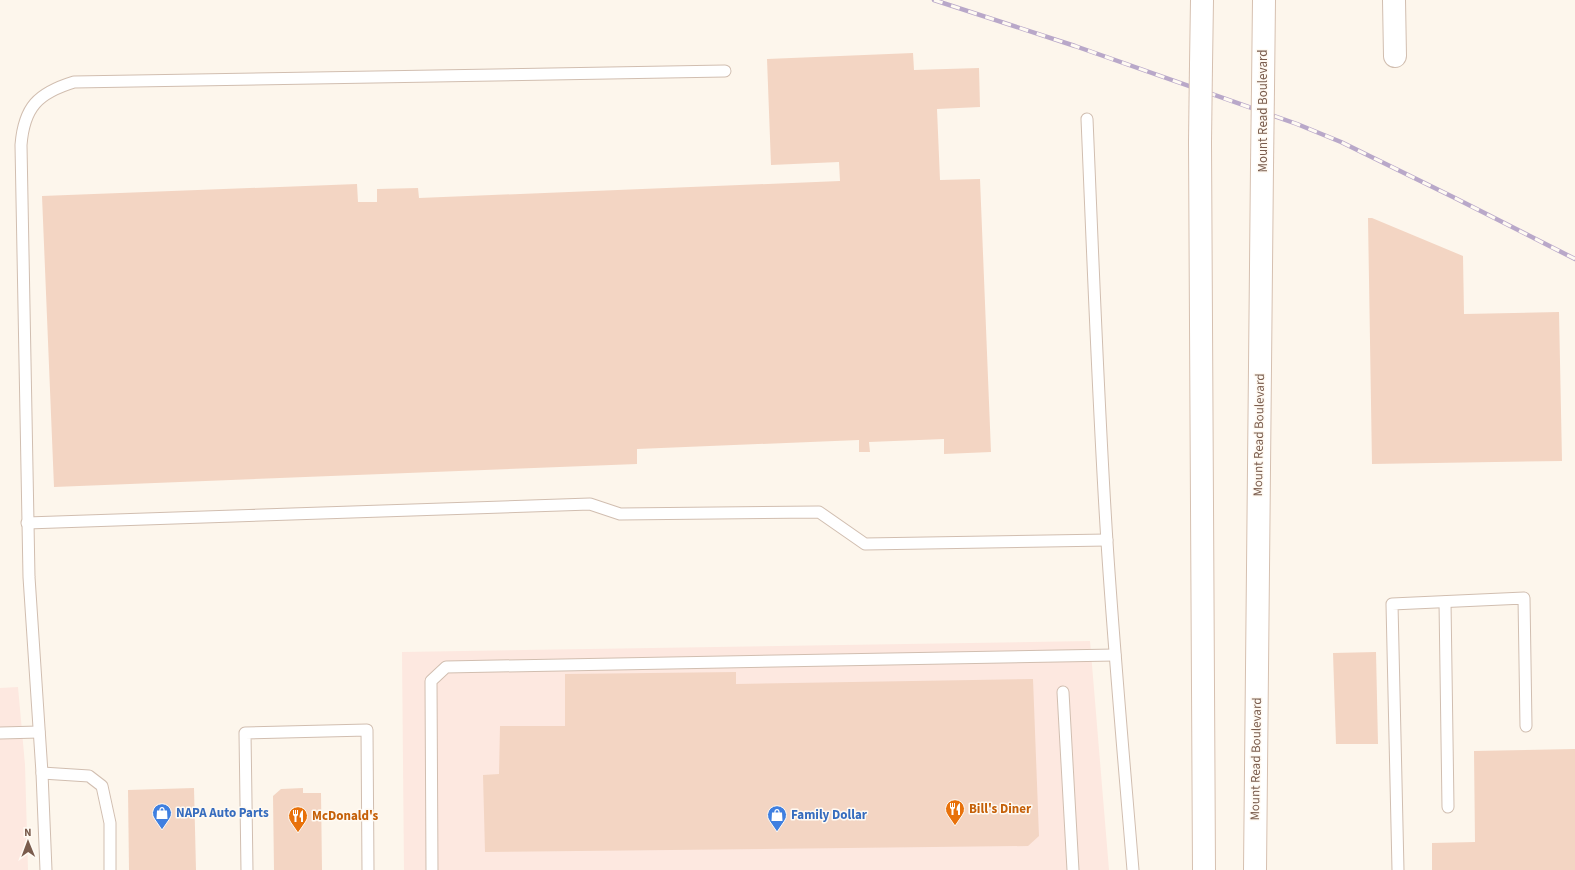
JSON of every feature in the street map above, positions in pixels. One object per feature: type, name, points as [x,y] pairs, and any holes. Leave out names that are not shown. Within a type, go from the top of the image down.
[{"type":"main road","points":[[1202,0],[1200,142],[1204,870]]},
{"type":"main road","name":"Mount Read Boulevard","points":[[1255,870],[1264,0]]},
{"type":"main road","points":[[1394,0],[1395,56]]},
{"type":"lane","points":[[46,870],[42,773],[30,614],[27,523],[21,145],[22,132],[26,117],[33,106],[43,95],[58,87],[74,82],[725,71]]},
{"type":"lane","points":[[1087,119],[1107,540],[1133,870]]},
{"type":"lane","points":[[27,523],[590,504],[620,514],[819,512],[866,544],[1107,540]]},
{"type":"lane","points":[[1398,870],[1392,604],[1524,598],[1526,726]]},
{"type":"lane","points":[[1445,602],[1448,807]]},
{"type":"lane","points":[[432,870],[431,681],[446,667],[1115,655]]},
{"type":"lane","points":[[1063,692],[1073,870]]},
{"type":"lane","points":[[247,870],[246,733],[367,730],[368,870]]},
{"type":"lane","points":[[0,733],[39,732]]},
{"type":"lane","points":[[42,773],[88,776],[102,786],[110,823],[110,870]]},
{"type":"shaded area","points":[[1090,641],[1109,870],[404,870],[402,652]]},
{"type":"shaded area","points":[[18,687],[25,765],[28,870],[0,870],[0,688]]},
{"type":"building","points":[[913,53],[914,70],[979,68],[980,107],[937,109],[940,180],[980,179],[991,452],[944,454],[944,439],[869,442],[870,452],[859,452],[859,440],[637,449],[637,464],[54,487],[42,196],[357,184],[358,202],[377,202],[377,189],[418,188],[419,198],[840,181],[839,162],[771,165],[767,59]]},
{"type":"building","points":[[1368,218],[1372,218],[1463,256],[1464,314],[1559,312],[1562,461],[1372,464]]},
{"type":"building","points":[[1376,652],[1378,744],[1336,744],[1333,653]]},
{"type":"building","points":[[736,672],[736,684],[1033,679],[1039,836],[1028,846],[485,852],[483,775],[499,774],[500,726],[565,726],[565,674]]},
{"type":"building","points":[[1575,749],[1575,870],[1432,870],[1432,843],[1475,842],[1474,751]]},
{"type":"building","name":"NAPA Auto Parts","points":[[194,788],[196,870],[129,870],[128,790]]},
{"type":"building","name":"McDonald's","points":[[303,788],[303,793],[321,793],[322,870],[274,870],[273,796],[281,789]]},
{"type":"railway","points":[[934,0],[1075,46],[1297,124],[1341,142],[1575,259]]},
{"type":"place","name":"Bill's Diner","points":[[955,826]]},
{"type":"place","name":"NAPA Auto Parts","points":[[162,830]]},
{"type":"place","name":"Family Dollar","points":[[777,832]]},
{"type":"place","name":"McDonald's","points":[[298,833]]}]
